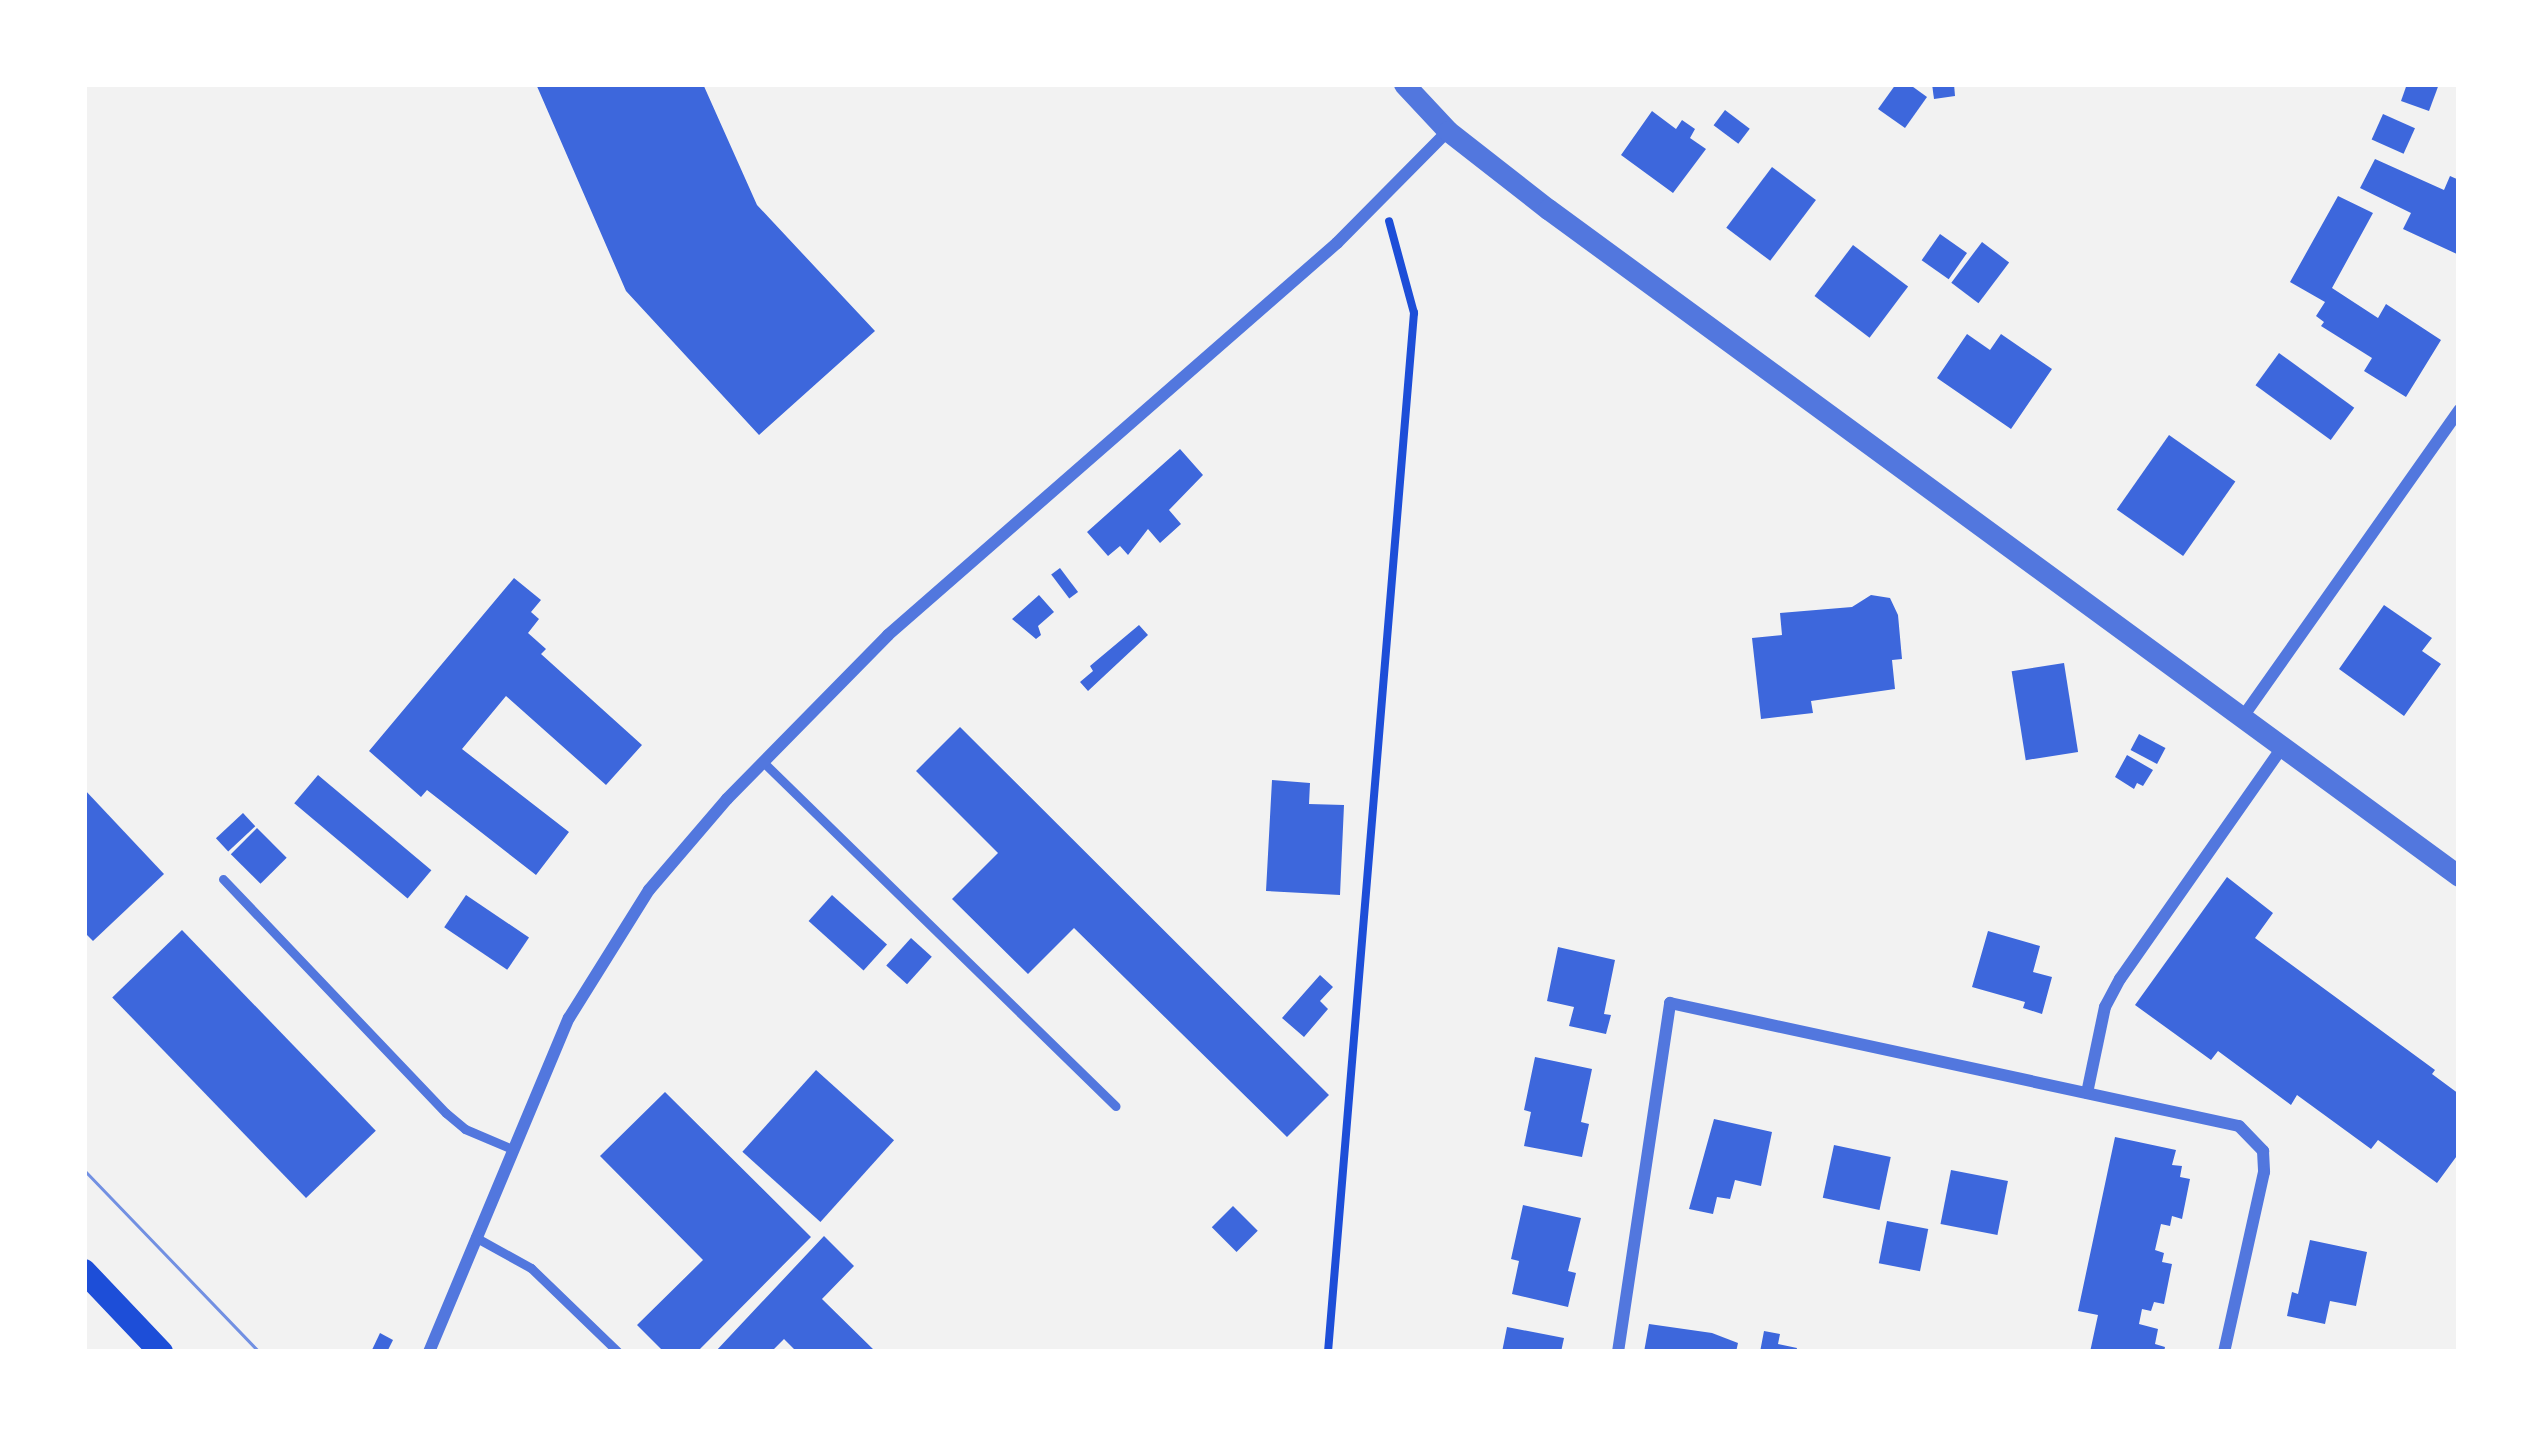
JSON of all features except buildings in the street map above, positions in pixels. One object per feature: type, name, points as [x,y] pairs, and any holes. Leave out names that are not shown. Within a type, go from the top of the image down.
[{"type":"main road","points":[[84,1271],[161,1352]]},
{"type":"street","points":[[1404,84],[1448,131],[2459,876]]},
{"type":"street","points":[[429,1352],[568,1018],[649,890],[762,761],[899,625],[1337,243],[1448,131]]},
{"type":"street","points":[[2241,719],[2459,410]]},
{"type":"street","points":[[2087,1093],[2105,1007],[2120,979],[2282,748]]},
{"type":"street","points":[[1618,1352],[1670,1003],[2239,1126],[2263,1151],[2264,1172],[2224,1352]]},
{"type":"lane","points":[[762,761],[1115,1106]]},
{"type":"lane","points":[[223,879],[446,1112],[465,1129],[512,1149]]},
{"type":"lane","points":[[476,1237],[531,1268],[618,1352]]},
{"type":"path","points":[[1328,1352],[1414,313],[1391,223]]},
{"type":"tram line","points":[[84,1170],[259,1352]]}]
